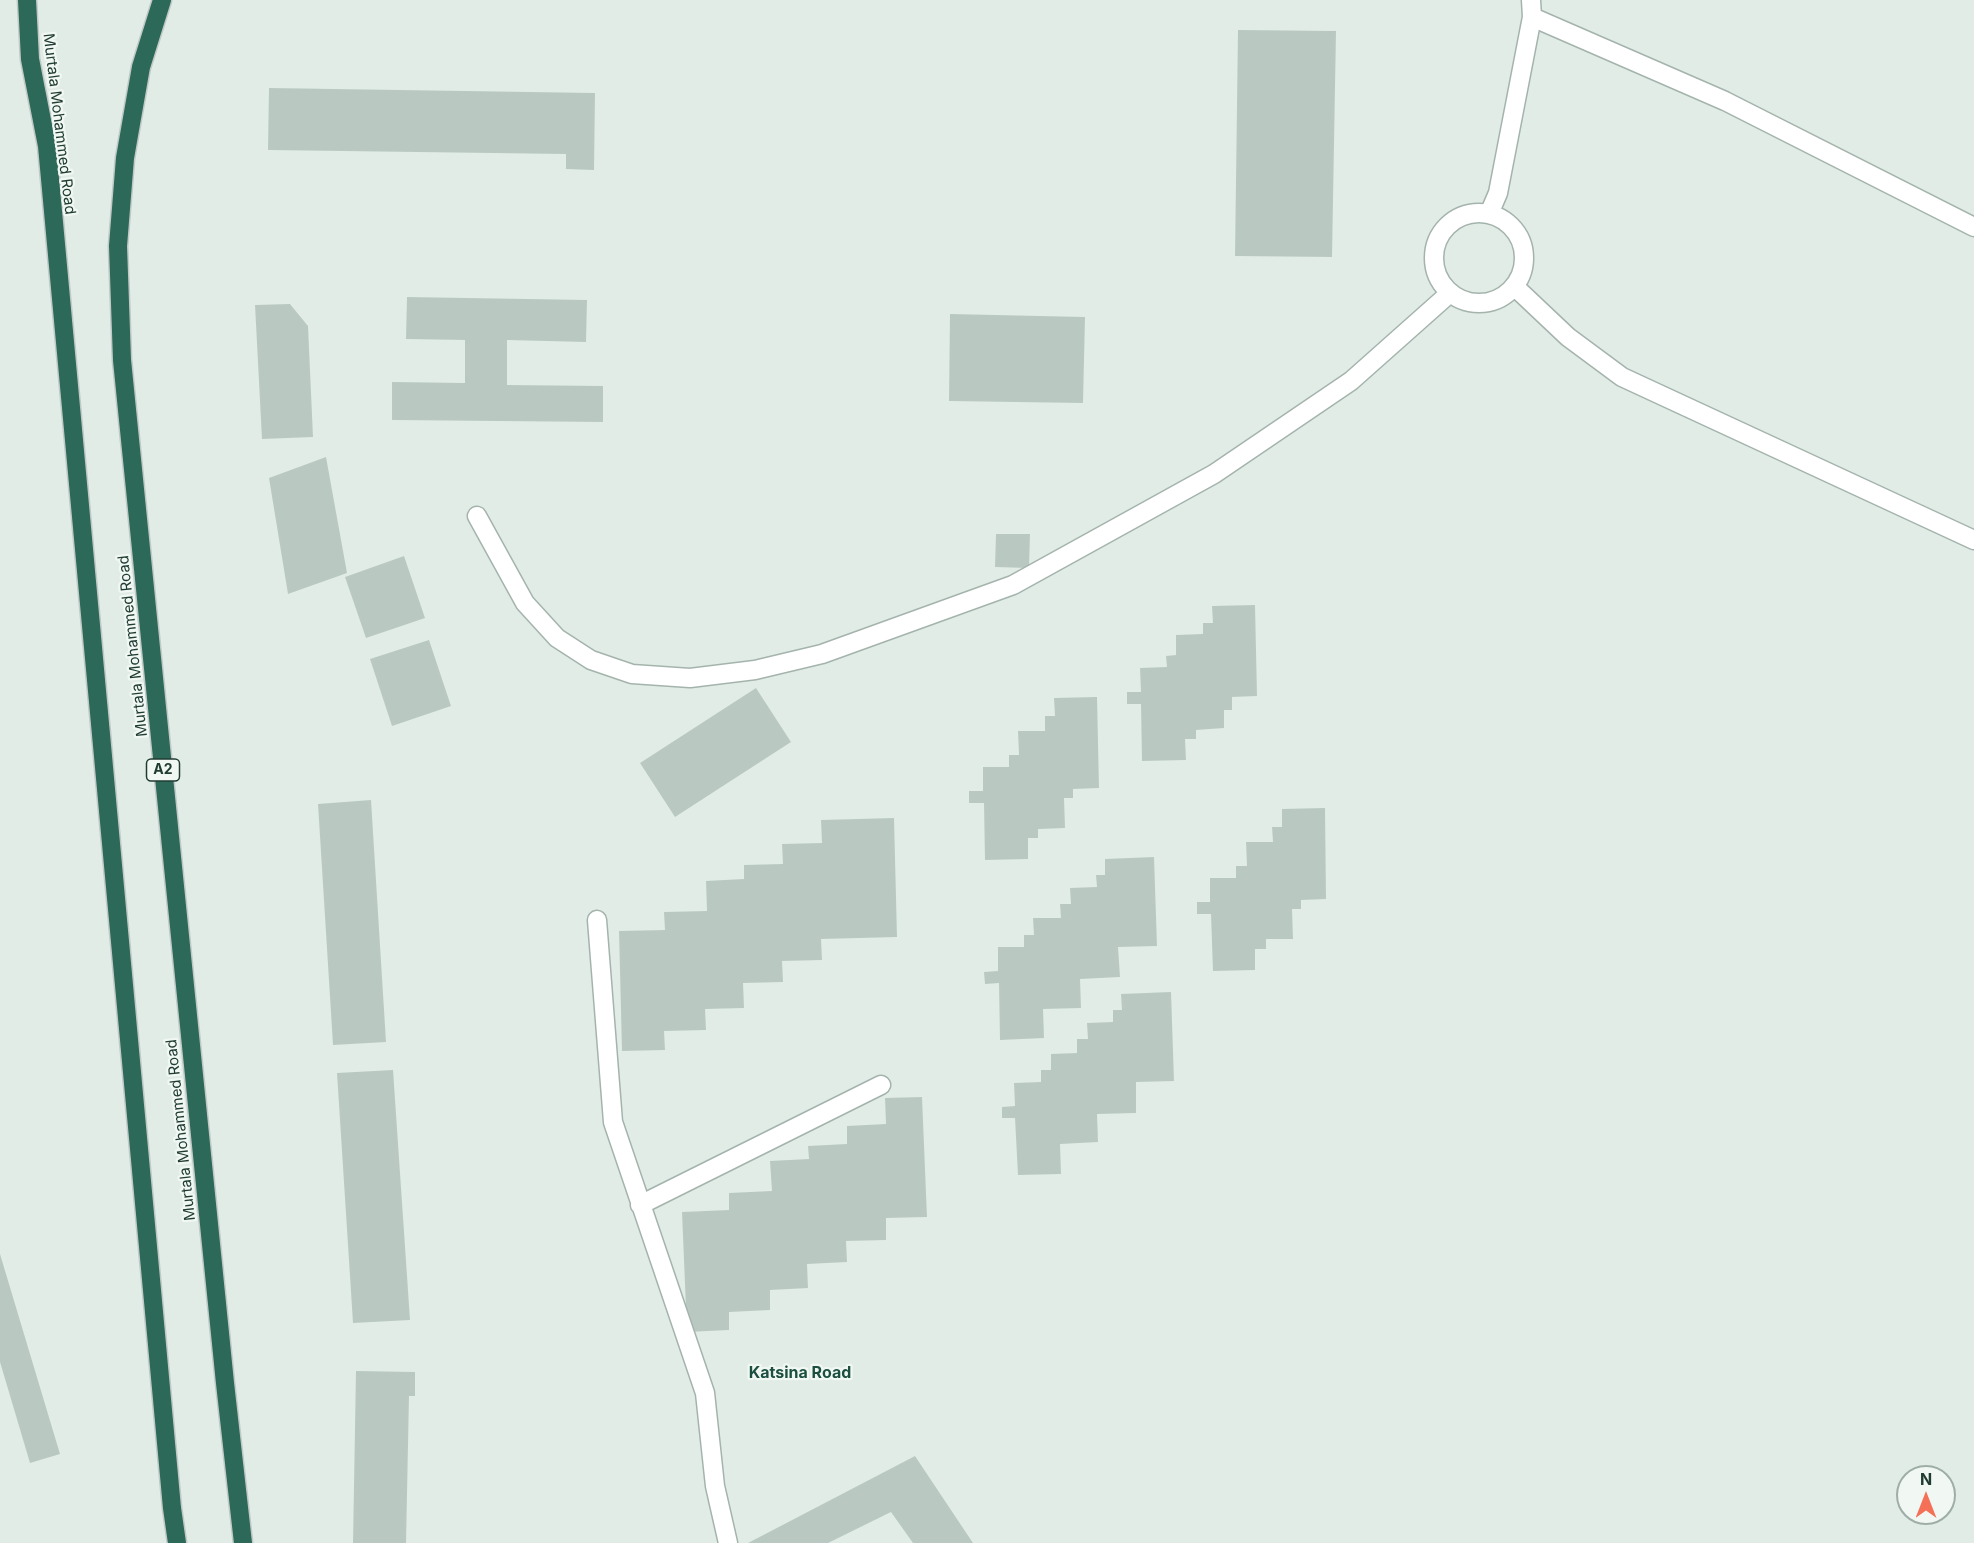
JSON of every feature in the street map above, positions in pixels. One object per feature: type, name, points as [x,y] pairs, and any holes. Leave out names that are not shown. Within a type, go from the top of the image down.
[{"type":"highway","name":"Murtala Mohammed Road","points":[[27,0],[30,59],[47,146],[177,1543]]},
{"type":"highway","name":"Murtala Mohammed Road","points":[[162,0],[141,67],[124,158],[118,246],[122,360],[243,1543]]},
{"type":"street","points":[[1489,214],[1498,193],[1531,8],[1725,100],[1974,227]]},
{"type":"street","points":[[1480,212],[1507,222],[1523,245],[1522,273],[1514,286],[1504,295],[1491,301],[1477,303],[1463,300],[1450,293],[1441,283],[1435,270],[1433,256],[1436,242],[1443,230],[1453,220],[1466,214],[1480,212]]},
{"type":"street","points":[[1514,286],[1568,337],[1622,377],[1974,540]]},
{"type":"street","points":[[477,516],[525,603],[557,638],[591,660],[632,674],[690,678],[755,670],[822,654],[1013,585],[1214,474],[1351,381],[1450,293]]},
{"type":"street","points":[[597,920],[613,1122],[705,1393],[715,1486],[728,1543]]},
{"type":"street","points":[[640,1205],[881,1085]]},
{"type":"building","points":[[1238,30],[1336,31],[1332,257],[1235,256]]},
{"type":"building","points":[[269,88],[595,93],[594,170],[566,169],[566,154],[268,150]]},
{"type":"building","points":[[407,297],[587,300],[586,342],[507,340],[507,385],[603,386],[603,422],[392,420],[392,382],[465,383],[465,340],[406,339]]},
{"type":"building","points":[[290,304],[308,326],[313,437],[262,439],[255,305]]},
{"type":"building","points":[[950,314],[1085,317],[1083,403],[949,401]]},
{"type":"building","points":[[326,457],[347,573],[288,594],[269,478]]},
{"type":"building","points":[[996,534],[1030,534],[1029,568],[995,567]]},
{"type":"building","points":[[404,556],[425,618],[366,638],[345,577]]},
{"type":"building","points":[[1255,605],[1257,696],[1232,697],[1232,710],[1224,710],[1224,728],[1196,730],[1196,739],[1185,739],[1186,760],[1142,761],[1141,704],[1127,704],[1127,692],[1141,692],[1140,668],[1167,667],[1166,656],[1176,655],[1176,635],[1203,634],[1203,623],[1213,623],[1212,606]]},
{"type":"building","points":[[429,640],[451,706],[392,726],[370,659]]},
{"type":"building","points":[[756,688],[791,742],[675,817],[640,763]]},
{"type":"building","points":[[1097,697],[1099,788],[1073,789],[1073,798],[1064,798],[1065,828],[1038,829],[1038,838],[1028,838],[1028,859],[985,860],[984,803],[969,803],[969,791],[983,791],[983,767],[1009,767],[1009,755],[1019,755],[1018,731],[1045,731],[1045,716],[1055,716],[1054,698]]},
{"type":"building","points":[[371,800],[386,1042],[333,1045],[318,804]]},
{"type":"building","points":[[1325,808],[1326,899],[1301,900],[1301,909],[1292,909],[1293,939],[1266,939],[1266,949],[1255,949],[1255,970],[1213,971],[1211,914],[1197,914],[1197,902],[1210,902],[1210,878],[1236,878],[1236,866],[1247,866],[1246,842],[1273,842],[1272,827],[1282,827],[1282,809]]},
{"type":"building","points":[[894,818],[897,937],[821,939],[822,960],[782,961],[783,982],[743,983],[744,1008],[705,1009],[706,1030],[664,1031],[665,1050],[622,1051],[619,931],[665,930],[664,912],[707,911],[706,881],[744,879],[744,865],[783,864],[782,844],[822,843],[821,820]]},
{"type":"building","points":[[1154,857],[1157,946],[1118,947],[1120,977],[1080,979],[1081,1008],[1043,1009],[1044,1038],[1000,1040],[999,983],[985,984],[984,972],[998,971],[998,947],[1024,947],[1024,935],[1034,935],[1033,918],[1061,918],[1060,904],[1071,904],[1070,888],[1097,887],[1096,875],[1105,875],[1105,859]]},
{"type":"building","points":[[1171,992],[1174,1081],[1136,1082],[1136,1113],[1097,1114],[1098,1142],[1060,1144],[1061,1174],[1018,1175],[1015,1118],[1002,1118],[1002,1107],[1015,1106],[1014,1083],[1041,1082],[1041,1070],[1051,1070],[1051,1054],[1077,1053],[1077,1039],[1088,1039],[1087,1023],[1113,1022],[1113,1010],[1122,1010],[1121,994]]},
{"type":"building","points":[[393,1070],[410,1320],[353,1323],[337,1073]]},
{"type":"building","points":[[922,1097],[927,1217],[886,1218],[886,1240],[846,1241],[847,1262],[807,1264],[808,1288],[770,1290],[770,1310],[729,1312],[729,1330],[687,1332],[682,1212],[729,1210],[729,1193],[772,1191],[770,1161],[809,1159],[808,1146],[847,1144],[847,1126],[886,1124],[885,1098]]},
{"type":"building","points":[[0,1254],[60,1454],[30,1463],[0,1362]]},
{"type":"building","points":[[356,1371],[415,1372],[415,1396],[409,1396],[406,1543],[353,1543]]},
{"type":"building","points":[[915,1456],[973,1543],[913,1543],[891,1512],[828,1543],[748,1543]]},
{"type":"district","name":"Katsina Road","points":[[800,1373]]}]
